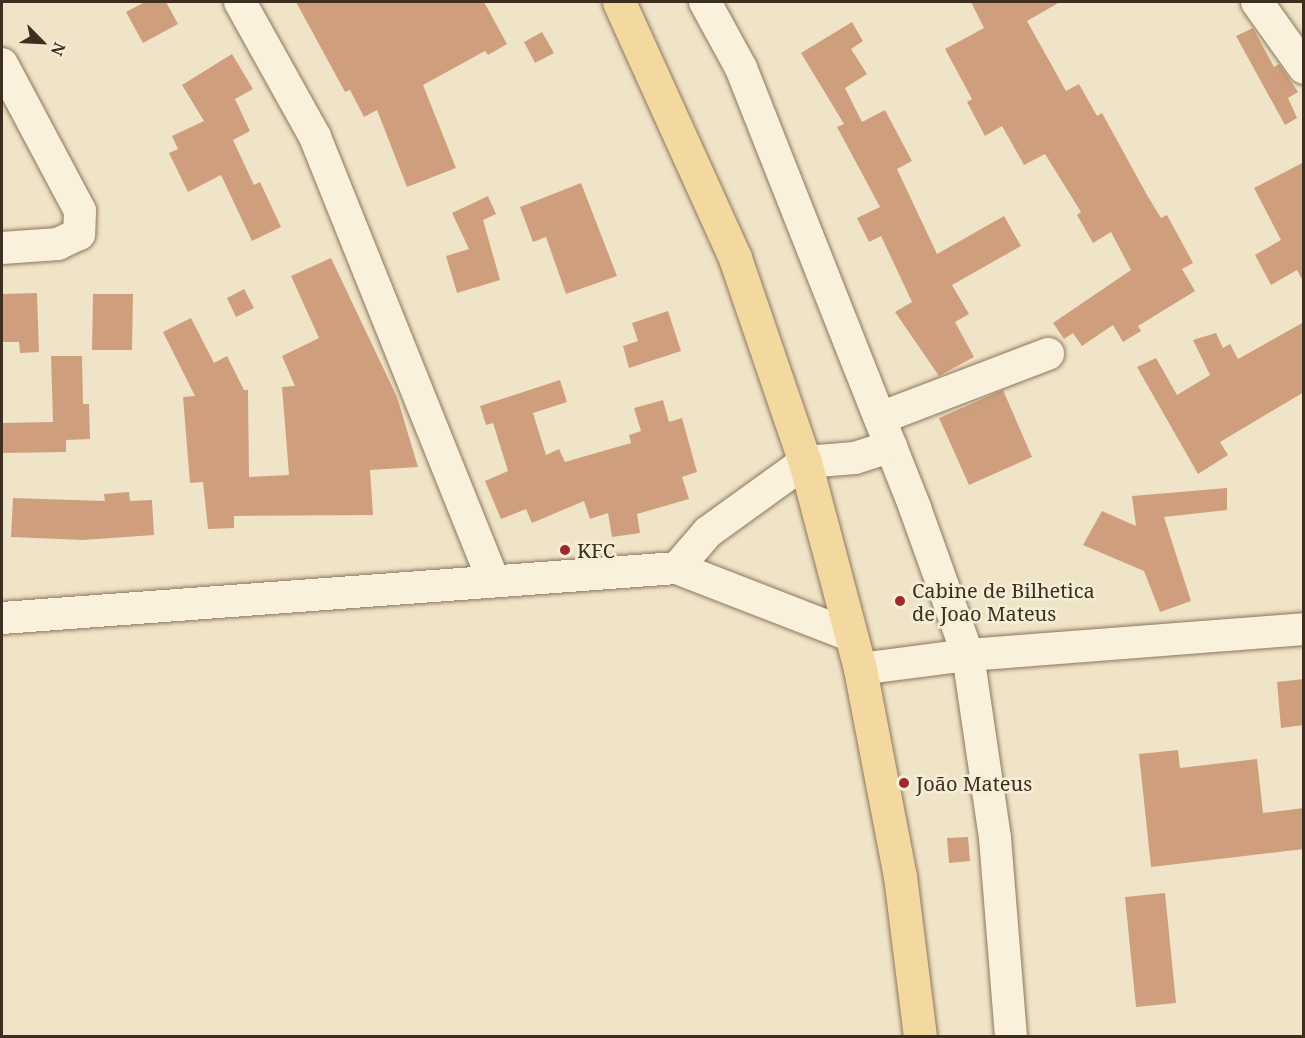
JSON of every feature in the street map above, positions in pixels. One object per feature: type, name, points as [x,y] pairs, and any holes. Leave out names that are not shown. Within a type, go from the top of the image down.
[{"type":"main road","points":[[619,2],[735,258],[805,462],[860,669],[900,876],[920,1036]]},
{"type":"street","points":[[240,2],[315,137],[493,579]]},
{"type":"street","points":[[705,2],[741,68],[885,432],[968,654],[995,838],[1011,1036]]},
{"type":"street","points":[[1257,2],[1304,68]]},
{"type":"street","points":[[2,64],[80,211],[79,234],[58,244],[2,248]]},
{"type":"street","points":[[677,568],[708,532],[805,462],[855,458],[885,432],[1048,354]]},
{"type":"street","points":[[2,618],[493,579],[677,568],[850,635]]},
{"type":"street","points":[[860,669],[968,654],[1304,629]]},
{"type":"building","points":[[145,2],[166,2],[178,24],[143,43],[126,12]]},
{"type":"building","points":[[296,2],[484,2],[507,44],[488,55],[485,51],[423,85],[456,168],[407,187],[377,110],[364,117],[350,90],[345,92]]},
{"type":"building","points":[[971,2],[1060,2],[1027,21],[1066,91],[1079,84],[1097,116],[1102,113],[1147,195],[1161,218],[1167,215],[1193,263],[1182,269],[1195,291],[1138,326],[1141,331],[1123,342],[1113,325],[1082,346],[1073,333],[1064,339],[1053,323],[1131,270],[1111,232],[1093,243],[1077,215],[1081,212],[1045,154],[1024,165],[1002,126],[985,136],[967,102],[972,99],[945,49],[984,28]]},
{"type":"building","points":[[852,22],[863,41],[851,49],[867,74],[845,88],[862,122],[885,110],[912,161],[897,169],[937,254],[1004,216],[1021,246],[952,285],[969,314],[955,322],[974,357],[939,376],[895,312],[912,302],[881,236],[869,242],[857,218],[880,207],[837,127],[844,124],[801,53]]},
{"type":"building","points":[[1253,28],[1274,67],[1279,64],[1298,92],[1288,98],[1297,118],[1285,125],[1236,36]]},
{"type":"building","points":[[542,32],[554,53],[535,63],[524,42]]},
{"type":"building","points":[[232,54],[253,89],[235,99],[250,131],[233,140],[254,185],[260,182],[281,227],[252,241],[221,175],[188,192],[169,153],[178,149],[172,136],[204,121],[182,85]]},
{"type":"building","points":[[1304,162],[1304,283],[1297,270],[1271,285],[1255,255],[1281,240],[1254,188]]},
{"type":"building","points":[[581,183],[617,276],[566,294],[546,237],[533,242],[520,207]]},
{"type":"building","points":[[488,196],[496,214],[483,220],[500,280],[457,293],[446,256],[469,249],[452,213]]},
{"type":"building","points":[[331,258],[397,397],[418,467],[370,470],[373,515],[234,516],[234,528],[208,529],[203,482],[190,483],[183,397],[195,396],[163,332],[191,318],[214,363],[227,356],[244,390],[248,390],[249,477],[289,475],[282,387],[295,386],[282,356],[319,338],[291,276]]},
{"type":"building","points":[[244,289],[254,308],[236,317],[227,298]]},
{"type":"building","points":[[37,293],[39,352],[20,353],[19,342],[2,342],[2,294]]},
{"type":"building","points":[[93,294],[133,294],[132,350],[92,350]]},
{"type":"building","points":[[668,311],[681,351],[629,368],[623,346],[638,341],[632,323]]},
{"type":"building","points":[[1304,322],[1304,392],[1220,442],[1228,455],[1198,474],[1137,367],[1156,358],[1177,395],[1210,375],[1193,340],[1216,333],[1223,348],[1230,344],[1238,359]]},
{"type":"building","points":[[51,356],[82,356],[83,404],[89,404],[90,439],[66,440],[66,452],[2,453],[2,423],[53,422]]},
{"type":"building","points":[[560,380],[567,402],[533,413],[546,455],[559,449],[565,462],[631,443],[629,435],[641,431],[634,408],[663,400],[669,422],[682,418],[697,472],[682,477],[689,499],[637,514],[640,533],[612,537],[608,513],[590,519],[584,501],[532,523],[526,509],[501,519],[485,481],[508,471],[493,423],[486,425],[480,406]]},
{"type":"building","points":[[1003,390],[1032,457],[969,485],[939,418]]},
{"type":"building","points":[[1227,488],[1227,510],[1164,517],[1191,601],[1160,612],[1144,571],[1083,545],[1102,511],[1136,526],[1132,496]]},
{"type":"building","points":[[129,492],[130,501],[152,500],[154,535],[83,540],[11,537],[13,498],[105,501],[104,494]]},
{"type":"building","points":[[1304,679],[1304,725],[1281,728],[1277,682]]},
{"type":"building","points":[[1178,750],[1180,768],[1257,759],[1263,813],[1304,808],[1304,849],[1151,867],[1139,754]]},
{"type":"building","points":[[968,837],[970,861],[949,863],[947,838]]},
{"type":"building","points":[[1165,893],[1176,1003],[1136,1007],[1125,897]]},
{"type":"place","name":"KFC","points":[[565,550]]},
{"type":"place","name":"Cabine de Bilhetica de Joao Mateus","points":[[900,601]]},
{"type":"place","name":"João Mateus","points":[[904,783]]}]
